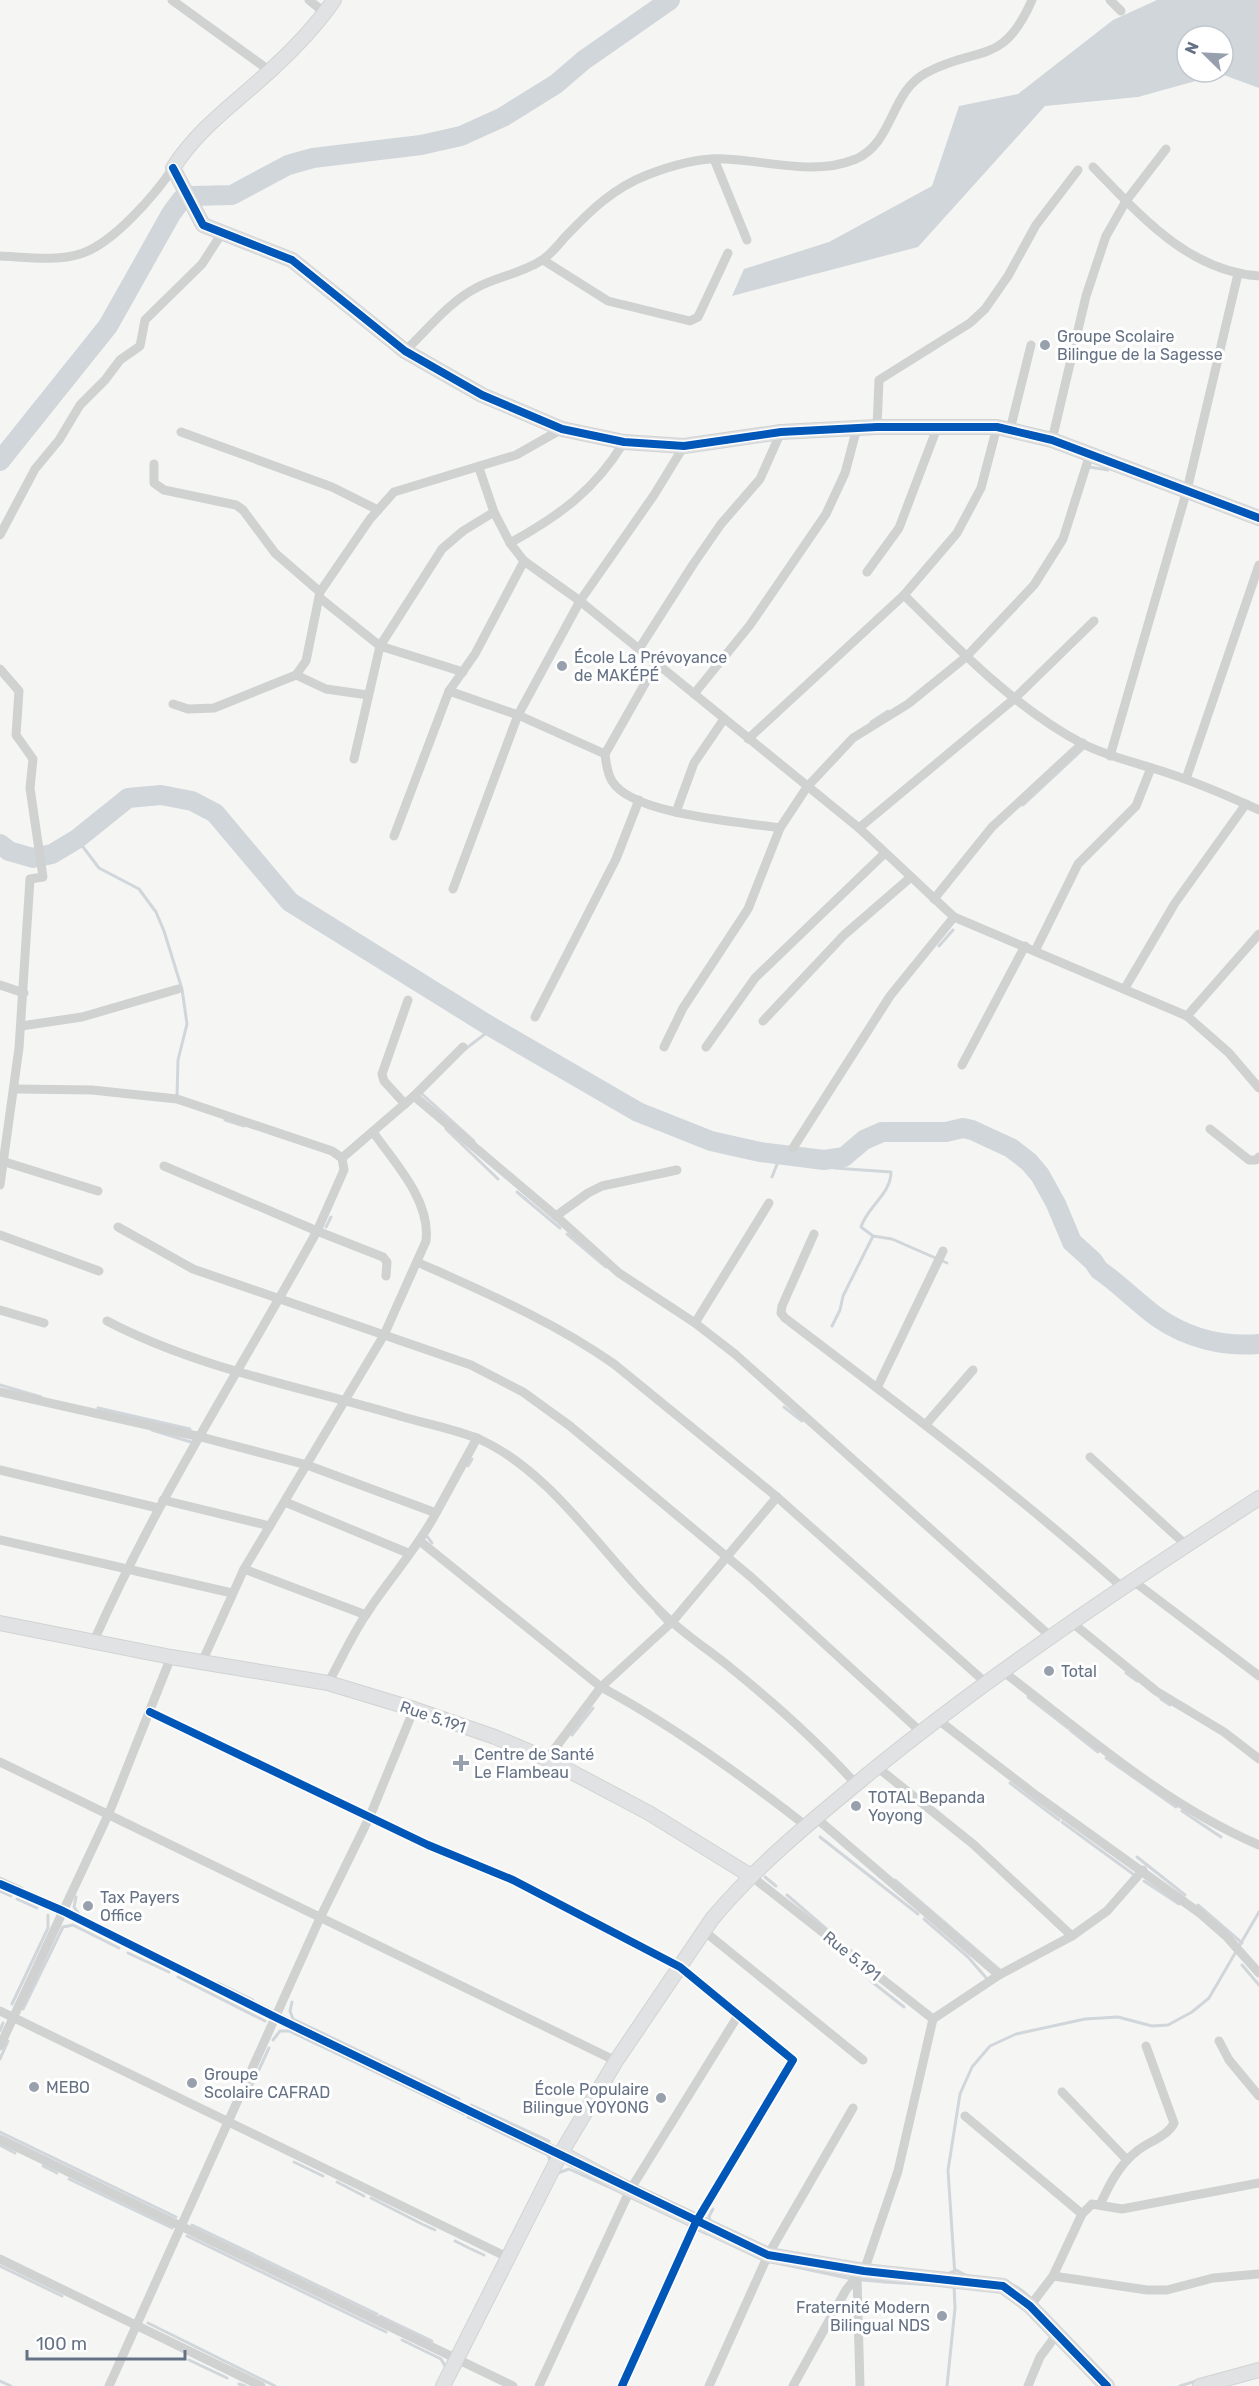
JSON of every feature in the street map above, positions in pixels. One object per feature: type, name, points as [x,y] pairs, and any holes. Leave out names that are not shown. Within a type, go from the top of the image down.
[{"type":"street","points":[[172,0],[270,71]]},
{"type":"street","points":[[309,0],[325,13]]},
{"type":"street","points":[[1,259],[70,256],[84,253],[97,246],[139,211],[186,148],[217,115],[270,71],[304,38],[334,0]]},
{"type":"street","points":[[405,351],[458,300],[475,288],[543,260],[598,203],[623,185],[650,174],[714,159],[809,167],[833,165],[857,158],[874,148],[886,131],[902,95],[912,83],[926,73],[1001,46],[1015,32],[1032,0]]},
{"type":"street","points":[[1110,0],[1121,11]]},
{"type":"street","points":[[1052,440],[1092,277],[1106,236],[1126,201],[1166,149]]},
{"type":"street","points":[[714,159],[747,240]]},
{"type":"street","points":[[1093,167],[1126,201],[1185,252],[1208,265],[1238,274],[1259,276]]},
{"type":"street","points":[[173,168],[203,225],[292,260],[405,351],[482,395],[562,429],[624,442],[684,446],[781,432],[877,427],[1004,428],[1052,440],[1259,518]]},
{"type":"street","points":[[877,427],[879,380],[970,323],[985,309],[1008,276],[1036,225],[1078,170]]},
{"type":"street","points":[[0,535],[35,469],[59,440],[80,405],[105,380],[120,360],[140,346],[145,320],[202,264],[222,233]]},
{"type":"street","points":[[543,260],[608,301],[690,321],[698,316],[728,253]]},
{"type":"street","points":[[1110,756],[1187,490],[1238,274]]},
{"type":"street","points":[[748,739],[904,596],[957,533],[981,488],[1004,428],[1031,345]]},
{"type":"street","points":[[694,694],[750,625],[826,514],[845,472],[857,428]]},
{"type":"street","points":[[867,572],[902,522],[937,428]]},
{"type":"street","points":[[173,704],[188,709],[214,708],[296,675],[306,661],[320,595],[378,510],[394,492],[478,468],[529,449],[562,429]]},
{"type":"street","points":[[181,432],[332,487],[378,510]]},
{"type":"street","points":[[639,649],[721,524],[760,479],[781,432]]},
{"type":"street","points":[[510,543],[553,518],[584,492],[609,467],[624,442]]},
{"type":"street","points":[[453,889],[518,715],[579,601],[654,495],[684,446]]},
{"type":"street","points":[[664,1047],[683,1008],[748,909],[780,828],[807,787],[853,738],[908,704],[966,657],[1047,567],[1063,539],[1090,454]]},
{"type":"street","points":[[154,464],[154,483],[164,490],[236,505],[243,510],[275,553],[380,646],[463,672]]},
{"type":"street","points":[[478,468],[494,512],[510,543],[524,561],[579,601],[859,828],[954,917],[1187,1016],[1229,1053],[1259,1088]]},
{"type":"street","points":[[354,759],[380,646],[442,549],[463,531],[494,512]]},
{"type":"street","points":[[394,836],[449,691],[463,672],[524,561]]},
{"type":"street","points":[[1186,779],[1259,565]]},
{"type":"street","points":[[904,596],[966,657],[1014,699],[1083,744],[1110,756],[1186,779],[1259,810]]},
{"type":"street","points":[[859,828],[1014,699],[1094,621]]},
{"type":"street","points":[[656,664],[605,754],[612,781],[621,791],[660,810],[780,828]]},
{"type":"street","points":[[0,669],[20,691],[16,735],[33,759],[30,788],[43,877],[30,879],[21,1026],[5,1162],[0,1185]]},
{"type":"street","points":[[296,675],[326,689],[368,695]]},
{"type":"street","points":[[449,691],[518,715],[605,754]]},
{"type":"street","points":[[676,812],[694,763],[724,719]]},
{"type":"street","points":[[934,899],[992,827],[1083,744]]},
{"type":"street","points":[[1035,951],[1078,864],[1136,806],[1151,768]]},
{"type":"street","points":[[535,1017],[616,859],[639,800]]},
{"type":"street","points":[[1125,988],[1175,903],[1246,804]]},
{"type":"street","points":[[706,1047],[755,978],[885,853]]},
{"type":"street","points":[[763,1022],[824,955],[911,877]]},
{"type":"street","points":[[793,1148],[890,996],[954,917]]},
{"type":"street","points":[[1187,1016],[1259,933]]},
{"type":"street","points":[[962,1065],[1025,946]]},
{"type":"street","points":[[0,985],[24,993]]},
{"type":"street","points":[[21,1026],[82,1017],[178,989]]},
{"type":"street","points":[[405,1104],[384,1082],[382,1074],[408,1000]]},
{"type":"street","points":[[342,1158],[414,1096],[463,1047]]},
{"type":"street","points":[[14,1089],[92,1090],[177,1099],[332,1151],[342,1158],[344,1170],[317,1231],[280,1299],[160,1504],[126,1567],[93,1643]]},
{"type":"street","points":[[414,1096],[556,1216],[619,1273],[695,1323],[735,1354],[1049,1635]]},
{"type":"street","points":[[1210,1129],[1250,1160],[1256,1160],[1259,1157]]},
{"type":"street","points":[[202,1662],[244,1569],[384,1335],[417,1262],[427,1230],[423,1209],[373,1132]]},
{"type":"street","points":[[5,1162],[98,1191]]},
{"type":"street","points":[[164,1166],[383,1257],[387,1262],[386,1276]]},
{"type":"street","points":[[556,1216],[588,1192],[602,1186],[677,1170]]},
{"type":"street","points":[[695,1323],[769,1203]]},
{"type":"street","points":[[118,1227],[193,1269],[471,1365],[523,1392],[570,1426],[811,1629],[921,1732]]},
{"type":"street","points":[[0,1234],[99,1271]]},
{"type":"street","points":[[814,1234],[781,1313],[927,1423],[1127,1583],[1259,1676]]},
{"type":"street","points":[[878,1388],[943,1251]]},
{"type":"street","points":[[417,1262],[521,1309],[590,1347],[636,1381],[777,1497],[985,1682]]},
{"type":"street","points":[[0,1310],[44,1323]]},
{"type":"street","points":[[107,1321],[150,1343],[236,1373],[344,1400],[477,1438],[502,1450],[522,1465],[672,1622],[788,1716],[827,1752],[856,1784]]},
{"type":"street","points":[[927,1423],[973,1370]]},
{"type":"street","points":[[0,1392],[201,1437],[307,1466],[436,1513]]},
{"type":"street","points":[[328,1683],[366,1615],[408,1553],[421,1542],[477,1438]]},
{"type":"street","points":[[1090,1457],[1186,1545]]},
{"type":"street","points":[[0,1470],[270,1526]]},
{"type":"street","points":[[547,1759],[601,1686],[672,1622],[777,1497]]},
{"type":"street","points":[[443,2386],[561,2153],[616,2061],[704,1931],[751,1876],[810,1821],[985,1682],[1049,1635],[1259,1498]]},
{"type":"street","points":[[285,1502],[408,1553]]},
{"type":"street","points":[[0,1540],[232,1593]]},
{"type":"street","points":[[421,1542],[601,1686],[631,1703],[810,1821],[999,1975]]},
{"type":"street","points":[[244,1569],[366,1615]]},
{"type":"street","points":[[1070,1621],[1156,1691],[1224,1732],[1259,1759]]},
{"type":"street","name":"Rue 5.191","points":[[0,1623],[93,1643],[328,1683],[495,1737],[547,1759],[649,1813],[751,1876],[933,2019]]},
{"type":"street","points":[[0,2046],[109,1813],[171,1657]]},
{"type":"street","points":[[1001,1671],[1174,1801],[1218,1827],[1259,1845]]},
{"type":"street","points":[[109,2386],[179,2227],[277,2018],[320,1918],[370,1816],[414,1709]]},
{"type":"street","points":[[150,1712],[428,1845],[513,1880],[680,1966],[793,2060],[696,2222],[622,2386]]},
{"type":"street","points":[[937,1719],[1037,1796],[1143,1870],[1226,1936],[1259,1973]]},
{"type":"street","points":[[0,1762],[616,2061]]},
{"type":"street","points":[[877,1767],[973,1844],[1072,1935]]},
{"type":"street","points":[[860,2386],[861,2273],[896,2179],[933,2019],[999,1975],[1072,1935],[1114,1905],[1143,1870]]},
{"type":"street","points":[[0,1884],[63,1911],[277,2018],[561,2153],[630,2190],[768,2255],[861,2273],[1003,2286],[1030,2306],[1107,2386]]},
{"type":"street","points":[[704,1931],[863,2060]]},
{"type":"street","points":[[0,2011],[507,2257]]},
{"type":"street","points":[[539,2386],[630,2190],[739,2014]]},
{"type":"street","points":[[1219,2041],[1229,2060],[1259,2096]]},
{"type":"street","points":[[1100,2205],[1116,2174],[1127,2160],[1168,2131],[1174,2123],[1146,2046]]},
{"type":"street","points":[[1062,2092],[1127,2160]]},
{"type":"street","points":[[709,2386],[768,2255],[853,2108]]},
{"type":"street","points":[[965,2116],[1082,2214]]},
{"type":"street","points":[[0,2139],[513,2386]]},
{"type":"street","points":[[1030,2306],[1053,2276],[1082,2214],[1092,2204],[1122,2209],[1259,2183]]},
{"type":"street","points":[[0,2259],[261,2386]]},
{"type":"street","points":[[794,2386],[846,2290],[861,2273]]},
{"type":"street","points":[[1053,2276],[1147,2290],[1167,2290],[1213,2278],[1259,2274]]},
{"type":"street","points":[[1028,2386],[1040,2357],[1057,2334]]},
{"type":"street","points":[[1200,2386],[1259,2370]]},
{"type":"shaded area","points":[[1157,0],[1259,0],[1259,88],[1235,79],[1235,24],[1175,24],[1175,84],[1185,84],[1138,97],[1045,106],[918,247],[732,296],[744,269],[829,242],[932,186],[959,106],[1018,94],[1113,20]]},
{"type":"waterway","points":[[0,461],[108,326],[171,214],[182,199],[192,196],[232,195],[288,165],[313,158],[421,145],[461,136],[503,117],[556,84],[584,60],[670,0]]},
{"type":"waterway","points":[[1089,467],[1108,470]]},
{"type":"waterway","points":[[871,722],[888,711]]},
{"type":"waterway","points":[[1023,805],[1083,749]]},
{"type":"waterway","points":[[0,844],[9,851],[33,858],[52,854],[77,839],[128,798],[161,795],[192,801],[215,813],[290,902],[488,1025],[638,1112],[711,1141],[760,1152],[824,1160],[844,1157],[864,1140],[882,1132],[946,1132],[963,1128],[972,1130],[1011,1148],[1029,1162],[1040,1175],[1056,1204],[1072,1242],[1093,1261],[1099,1270],[1150,1312],[1169,1324],[1206,1340],[1232,1344],[1259,1344]]},
{"type":"waterway","points":[[77,839],[99,868],[139,889],[156,912],[164,931],[182,989],[187,1024],[178,1060],[177,1097]]},
{"type":"waterway","points":[[939,946],[953,930]]},
{"type":"waterway","points":[[464,1050],[485,1034],[488,1025]]},
{"type":"waterway","points":[[422,1094],[474,1141]]},
{"type":"waterway","points":[[225,1120],[244,1126]]},
{"type":"waterway","points":[[446,1129],[498,1179]]},
{"type":"waterway","points":[[772,1177],[781,1154]]},
{"type":"waterway","points":[[824,1160],[834,1168],[891,1172],[887,1187],[861,1227],[873,1236],[892,1239],[947,1263]]},
{"type":"waterway","points":[[517,1192],[560,1228]]},
{"type":"waterway","points":[[326,1227],[331,1217]]},
{"type":"waterway","points":[[567,1234],[606,1267]]},
{"type":"waterway","points":[[832,1326],[840,1310],[843,1296],[873,1236]]},
{"type":"waterway","points":[[0,1385],[41,1397]]},
{"type":"waterway","points":[[784,1407],[802,1421]]},
{"type":"waterway","points":[[98,1408],[190,1429]]},
{"type":"waterway","points":[[152,1430],[194,1443]]},
{"type":"waterway","points":[[468,1466],[472,1459]]},
{"type":"waterway","points":[[426,1535],[432,1543]]},
{"type":"waterway","points":[[656,1612],[665,1622]]},
{"type":"waterway","points":[[1126,1673],[1137,1681]]},
{"type":"waterway","points":[[1028,1697],[1068,1728]]},
{"type":"waterway","points":[[1161,1699],[1170,1705]]},
{"type":"waterway","points":[[572,1735],[593,1708]]},
{"type":"waterway","points":[[1070,1730],[1098,1752]]},
{"type":"waterway","points":[[1106,1758],[1176,1807]]},
{"type":"waterway","points":[[1010,1783],[1059,1820]]},
{"type":"waterway","points":[[1182,1811],[1221,1837]]},
{"type":"waterway","points":[[1062,1822],[1133,1874]]},
{"type":"waterway","points":[[820,1837],[918,1914]]},
{"type":"waterway","points":[[1137,1857],[1185,1895]]},
{"type":"waterway","points":[[765,1877],[776,1886]]},
{"type":"waterway","points":[[0,1878],[22,1888]]},
{"type":"waterway","points":[[895,1880],[1001,1971]]},
{"type":"waterway","points":[[1144,1881],[1179,1904]]},
{"type":"waterway","points":[[0,1891],[11,1896]]},
{"type":"waterway","points":[[787,1895],[838,1939]]},
{"type":"waterway","points":[[76,1897],[74,1907],[79,1914]]},
{"type":"waterway","points":[[17,1899],[37,1908]]},
{"type":"waterway","points":[[1198,1905],[1242,1943]]},
{"type":"waterway","points":[[955,2277],[948,2170],[960,2094],[972,2067],[990,2046],[1016,2034],[1085,2019],[1118,2017],[1152,2026],[1168,2025],[1192,2012],[1209,1998],[1259,1912]]},
{"type":"waterway","points":[[12,2004],[48,1928],[48,1915]]},
{"type":"waterway","points":[[924,1919],[968,1957],[988,1980]]},
{"type":"waterway","points":[[23,2009],[63,1927],[73,1925],[119,1948]]},
{"type":"waterway","points":[[128,1953],[169,1972]]},
{"type":"waterway","points":[[1242,1965],[1259,1985]]},
{"type":"waterway","points":[[178,1977],[265,2021]]},
{"type":"waterway","points":[[871,1981],[904,2007]]},
{"type":"waterway","points":[[218,1983],[253,2000]]},
{"type":"waterway","points":[[292,2002],[290,2011],[293,2019],[459,2099]]},
{"type":"waterway","points":[[0,2031],[3,2023]]},
{"type":"waterway","points":[[273,2040],[280,2031],[289,2031],[464,2114]]},
{"type":"waterway","points":[[0,2059],[8,2041]]},
{"type":"waterway","points":[[251,2087],[269,2048]]},
{"type":"waterway","points":[[471,2105],[549,2141]]},
{"type":"waterway","points":[[468,2117],[480,2122]]},
{"type":"waterway","points":[[481,2123],[535,2149]]},
{"type":"waterway","points":[[0,2132],[176,2217]]},
{"type":"waterway","points":[[0,2145],[15,2153]]},
{"type":"waterway","points":[[537,2150],[548,2155],[550,2160]]},
{"type":"waterway","points":[[294,2162],[323,2176]]},
{"type":"waterway","points":[[43,2166],[57,2173]]},
{"type":"waterway","points":[[558,2173],[569,2169],[622,2193]]},
{"type":"waterway","points":[[69,2179],[172,2228]]},
{"type":"waterway","points":[[337,2182],[364,2196]]},
{"type":"waterway","points":[[371,2198],[422,2224]]},
{"type":"waterway","points":[[710,2221],[709,2216],[713,2209]]},
{"type":"waterway","points":[[192,2225],[377,2314]]},
{"type":"waterway","points":[[424,2225],[435,2230]]},
{"type":"waterway","points":[[698,2230],[707,2234]]},
{"type":"waterway","points":[[187,2236],[386,2332]]},
{"type":"waterway","points":[[455,2241],[469,2248]]},
{"type":"waterway","points":[[471,2249],[484,2255]]},
{"type":"waterway","points":[[782,2264],[852,2279]]},
{"type":"waterway","points":[[0,2266],[62,2296]]},
{"type":"waterway","points":[[947,2274],[956,2270],[965,2275],[1000,2280],[1010,2283],[1032,2299]]},
{"type":"waterway","points":[[862,2280],[885,2282]]},
{"type":"waterway","points":[[885,2282],[934,2285]]},
{"type":"waterway","points":[[947,2386],[955,2308],[954,2286]]},
{"type":"waterway","points":[[380,2316],[432,2341]]},
{"type":"waterway","points":[[148,2323],[275,2386]]},
{"type":"waterway","points":[[402,2340],[441,2359],[445,2366]]},
{"type":"waterway","points":[[189,2360],[227,2378]]},
{"type":"waterway","points":[[0,2381],[11,2386]]},
{"type":"waterway","points":[[1180,2386],[1196,2381]]},
{"type":"waterway","points":[[239,2384],[245,2386]]},
{"type":"cycle path","points":[[173,168],[203,225],[292,260],[405,351],[482,395],[562,429],[624,442],[684,446],[781,432],[877,427],[997,427],[1052,440],[1259,518]]},
{"type":"cycle path","points":[[150,1712],[428,1845],[513,1880],[680,1967],[793,2060],[696,2222],[622,2386]]},
{"type":"cycle path","points":[[0,1884],[63,1911],[277,2018],[768,2255],[864,2271],[1003,2286],[1030,2306],[1107,2386]]},
{"type":"place","name":"Groupe Scolaire Bilingue de la Sagesse","points":[[1045,345]]},
{"type":"place","name":"École La Prévoyance de MAKÉPÉ","points":[[562,666]]},
{"type":"place","name":"Total","points":[[1049,1671]]},
{"type":"place","name":"Centre de Santé Le Flambeau","points":[[461,1763]]},
{"type":"place","name":"TOTAL Bepanda Yoyong","points":[[856,1806]]},
{"type":"place","name":"Tax Payers Office","points":[[88,1906]]},
{"type":"place","name":"Groupe Scolaire CAFRAD","points":[[192,2083]]},
{"type":"place","name":"MEBO","points":[[34,2087]]},
{"type":"place","name":"École Populaire Bilingue YOYONG","points":[[661,2098]]},
{"type":"place","name":"Fraternité Modern Bilingual NDS","points":[[942,2316]]}]
